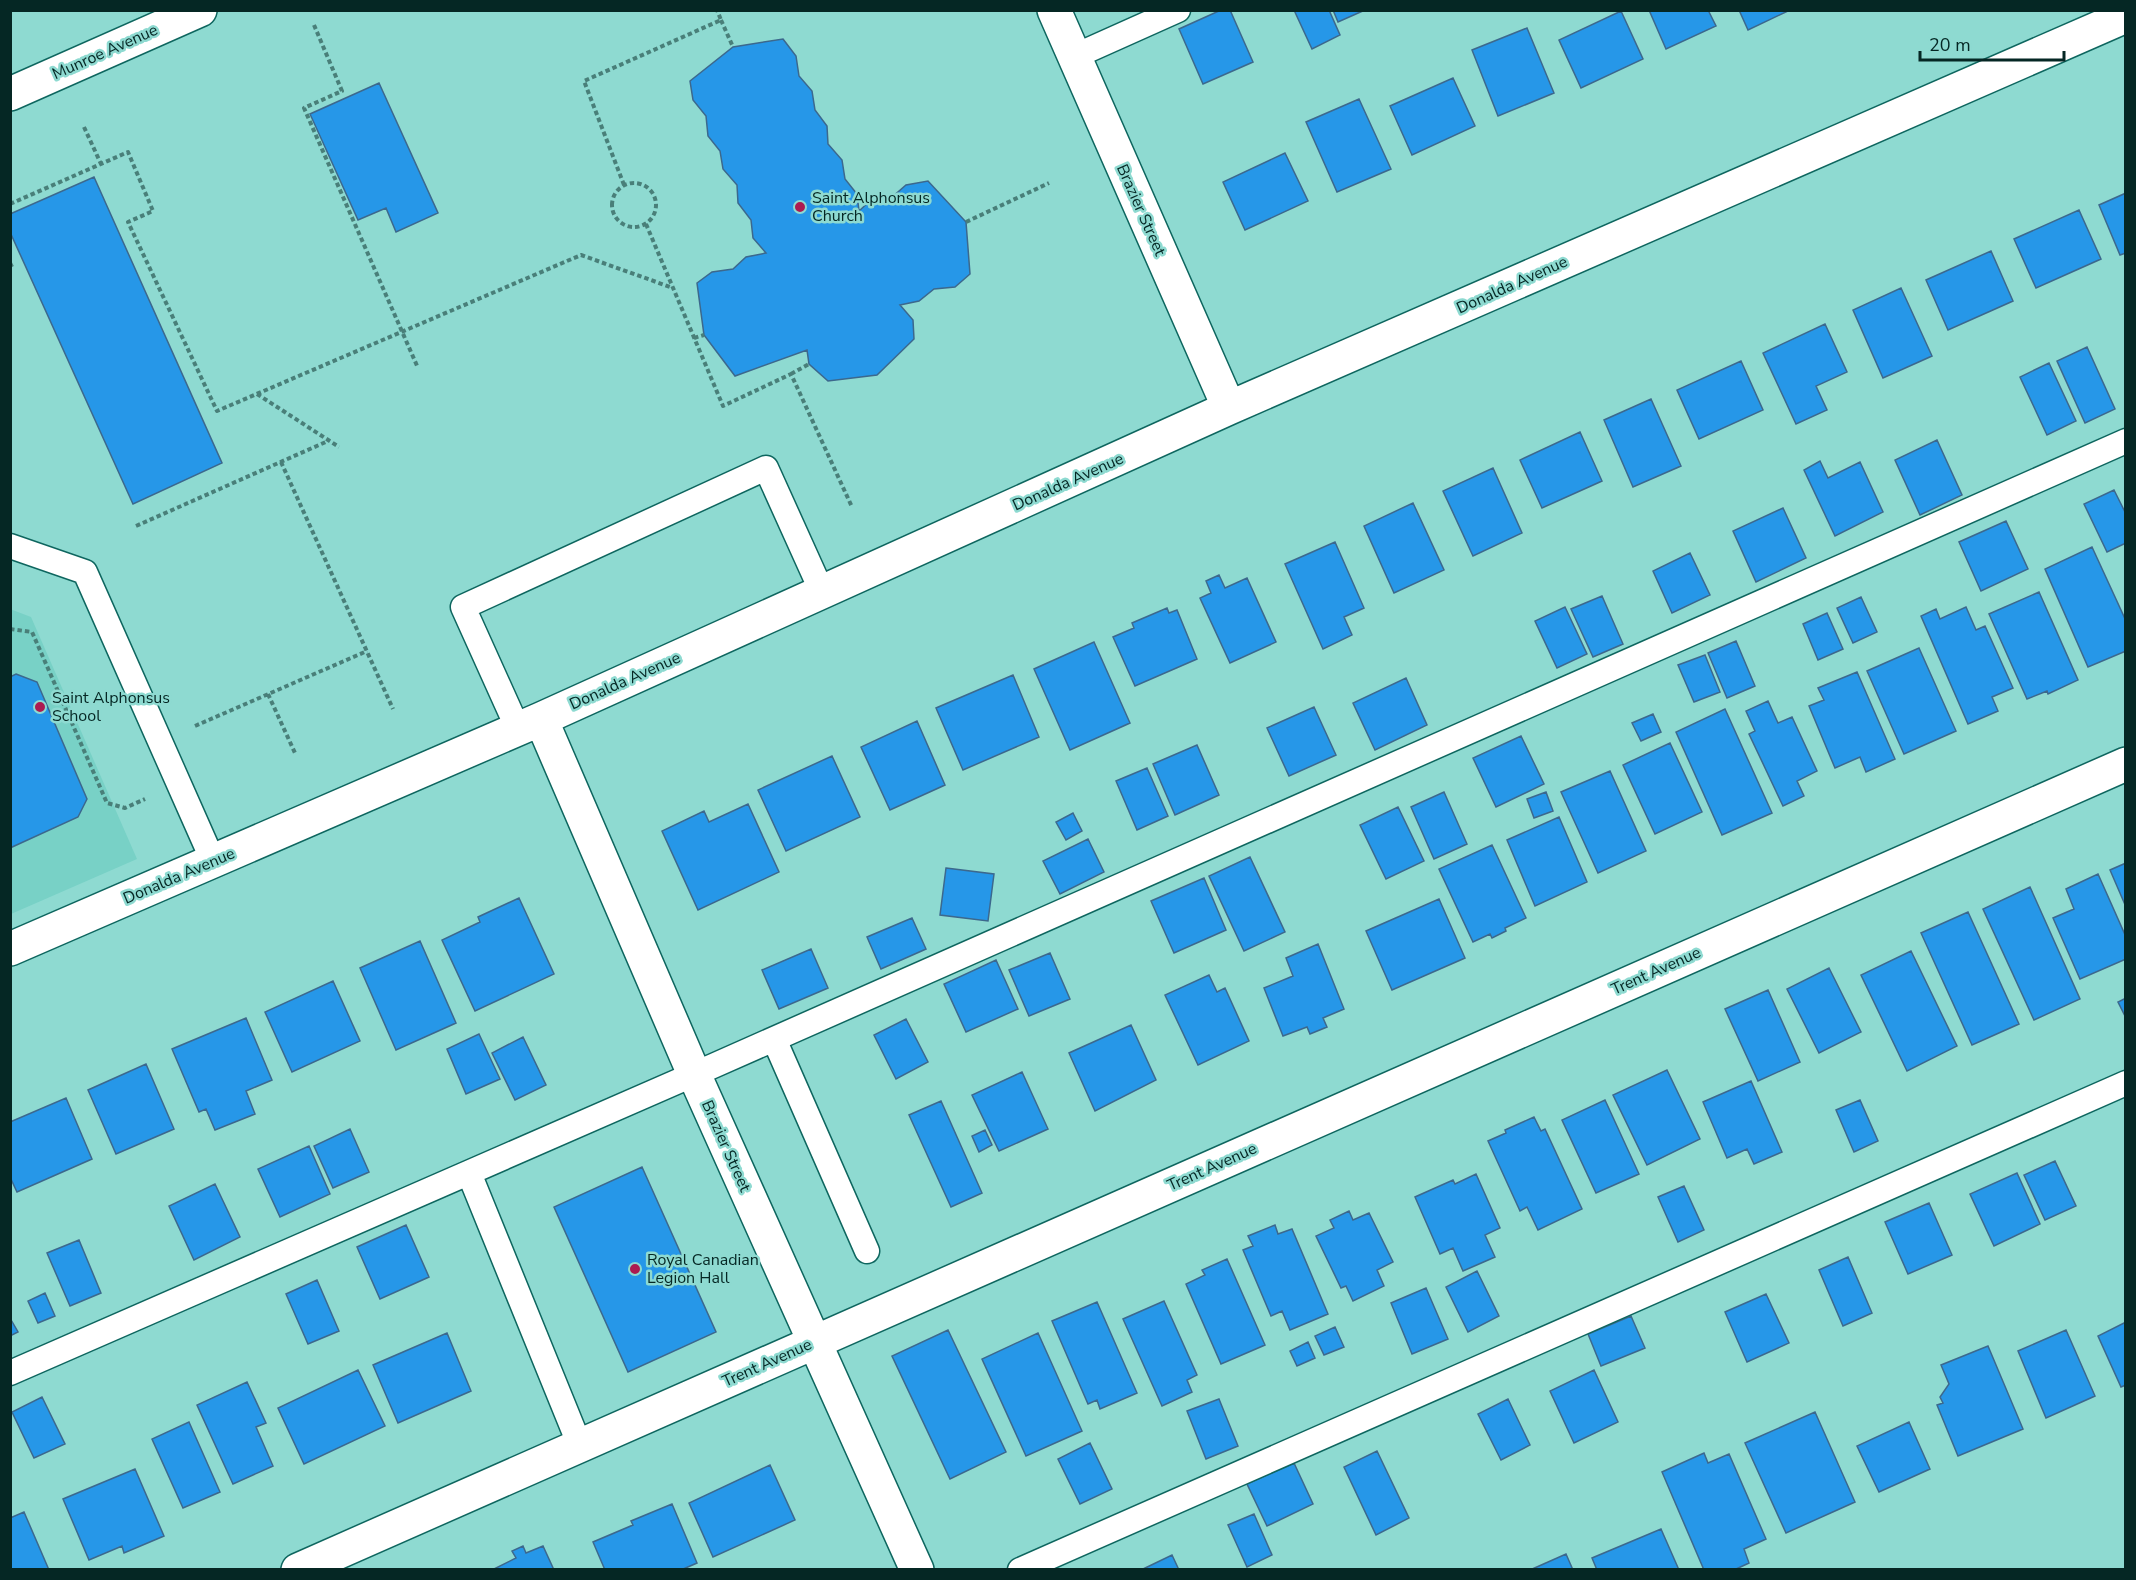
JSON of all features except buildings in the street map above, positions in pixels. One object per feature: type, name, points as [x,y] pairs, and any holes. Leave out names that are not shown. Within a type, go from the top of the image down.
[{"type":"street","name":"Munroe Avenue","points":[[10,94],[200,10]]},
{"type":"street","name":"Brazier Street","points":[[1054,10],[1229,408]]},
{"type":"street","name":"Donalda Avenue","points":[[10,949],[530,724],[1229,408],[2126,16]]},
{"type":"street","name":"Brazier Street","points":[[530,724],[694,1074],[917,1569]]},
{"type":"street","name":"Trent Avenue","points":[[298,1569],[2126,764]]},
{"type":"lane","points":[[1073,57],[1178,10]]},
{"type":"lane","points":[[10,1373],[774,1039],[2126,441]]},
{"type":"lane","points":[[530,724],[463,607],[766,468],[822,592]]},
{"type":"lane","points":[[10,546],[85,572],[213,861]]},
{"type":"lane","points":[[774,1039],[867,1251]]},
{"type":"lane","points":[[1020,1569],[2126,1083]]},
{"type":"lane","points":[[469,1173],[580,1446]]},
{"type":"path","points":[[717,10],[733,47]]},
{"type":"path","points":[[624,185],[584,81],[721,20]]},
{"type":"path","points":[[314,25],[342,91],[304,108],[418,368]]},
{"type":"path","points":[[84,127],[101,164]]},
{"type":"path","points":[[10,204],[128,152],[153,211],[128,222],[217,411],[581,255],[673,288]]},
{"type":"path","points":[[632,182],[639,183],[652,192],[656,206],[646,224],[632,227],[619,221],[615,216],[612,210],[614,196],[624,185],[632,182]]},
{"type":"path","points":[[966,222],[1049,183]]},
{"type":"path","points":[[646,224],[723,406],[792,374],[808,364]]},
{"type":"path","points":[[694,339],[704,335]]},
{"type":"path","points":[[792,374],[852,507]]},
{"type":"path","points":[[257,394],[339,447]]},
{"type":"path","points":[[136,526],[328,441]]},
{"type":"path","points":[[281,462],[393,709]]},
{"type":"path","points":[[10,629],[32,632],[107,803],[125,808],[150,797],[187,800]]},
{"type":"path","points":[[161,741],[367,651]]},
{"type":"path","points":[[268,694],[295,753]]},
{"type":"shaded area","name":"Saint Alphonsus School","points":[[10,609],[31,617],[137,859],[11,914]]},
{"type":"place","name":"Saint Alphonsus Church","points":[[800,207]]},
{"type":"place","name":"Saint Alphonsus School","points":[[40,707]]},
{"type":"place","name":"Royal Canadian Legion Hall","points":[[635,1269]]}]
